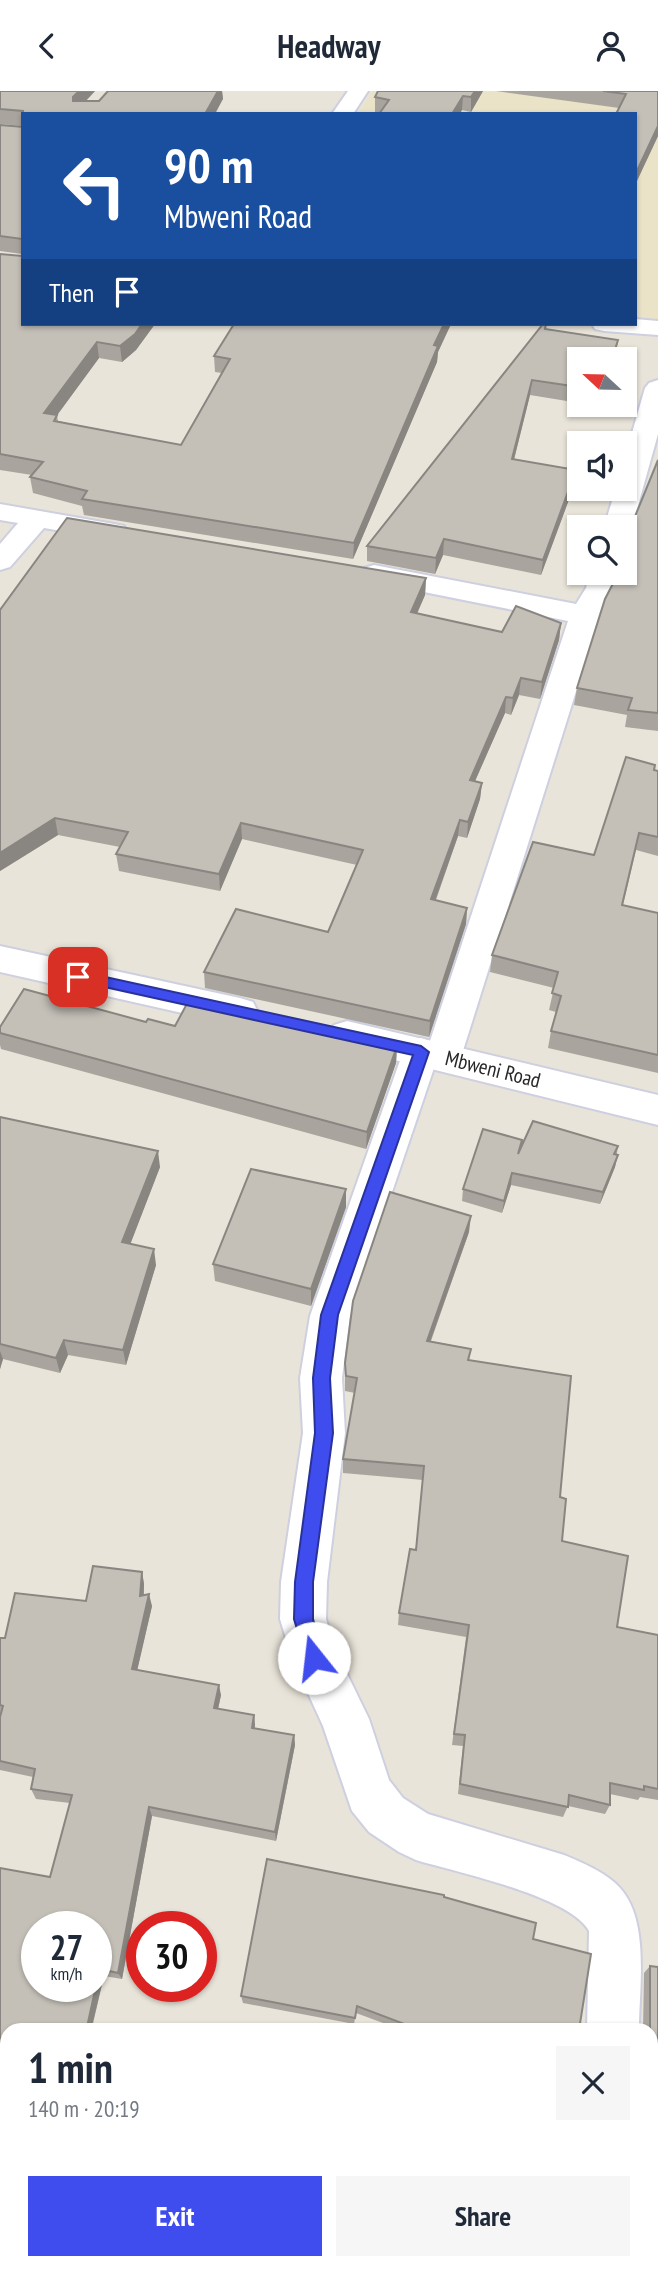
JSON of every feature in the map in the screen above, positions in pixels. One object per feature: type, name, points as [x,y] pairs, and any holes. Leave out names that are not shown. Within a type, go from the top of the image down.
[{"type":"street","points":[[343,112],[358,91]]},
{"type":"street","points":[[631,326],[658,328]]},
{"type":"street","points":[[621,515],[658,388]]},
{"type":"street","points":[[0,512],[147,537]]},
{"type":"street","points":[[0,561],[37,519]]},
{"type":"street","points":[[346,569],[585,615]]},
{"type":"street","points":[[601,585],[585,615],[432,1054],[330,1315],[321,1378],[324,1433],[304,1582],[303,1619],[314,1658],[345,1720],[369,1794],[386,1815],[416,1835],[564,1879],[602,1905],[614,1927],[613,2023]]},
{"type":"street","points":[[0,959],[270,1019]]},
{"type":"street","name":"Mbweni Road","points":[[311,1027],[658,1109]]},
{"type":"shaded area","points":[[373,91],[658,91],[658,321],[637,319],[637,112],[359,112]]},
{"type":"building","points":[[0,91],[79,91],[73,101],[99,101],[108,91],[218,91],[206,112],[23,112],[0,109]]},
{"type":"building","points":[[378,91],[475,91],[471,97],[463,96],[453,112],[380,112],[389,100],[375,97]]},
{"type":"building","points":[[603,91],[658,91],[658,126],[637,171],[637,112],[617,112],[626,94]]},
{"type":"building","points":[[0,125],[21,127],[21,239],[0,236]]},
{"type":"building","points":[[0,254],[21,256],[21,326],[141,326],[120,346],[97,342],[44,413],[57,415],[54,421],[181,445],[230,359],[214,356],[233,326],[443,326],[434,345],[438,346],[354,543],[82,499],[87,491],[30,477],[43,462],[0,454]]},
{"type":"building","points":[[541,326],[546,326],[545,329],[618,340],[616,347],[567,347],[567,385],[532,380],[512,459],[567,468],[567,495],[543,560],[444,539],[436,558],[367,546]]},
{"type":"building","points":[[658,460],[658,713],[628,710],[632,698],[577,688],[605,599],[612,585],[637,585],[636,515]]},
{"type":"building","points":[[67,518],[426,578],[411,612],[502,632],[516,606],[561,623],[542,682],[521,678],[513,698],[506,697],[470,780],[482,783],[468,822],[460,820],[431,899],[467,908],[430,1021],[204,972],[236,909],[328,932],[363,850],[241,823],[219,874],[116,854],[128,832],[55,818],[0,853],[0,610]]},
{"type":"building","points":[[626,757],[655,765],[654,770],[658,771],[658,837],[639,833],[622,905],[658,913],[658,1055],[551,1031],[561,996],[552,993],[558,972],[492,955],[533,842],[594,855]]},
{"type":"building","points":[[24,989],[146,1022],[148,1019],[175,1026],[189,1000],[397,1046],[367,1132],[0,1033],[0,1027]]},
{"type":"building","points":[[0,1117],[158,1151],[122,1242],[154,1249],[123,1350],[64,1340],[56,1358],[0,1344]]},
{"type":"building","points":[[533,1121],[618,1146],[614,1154],[618,1155],[603,1192],[512,1173],[504,1201],[463,1189],[483,1129],[522,1140],[518,1154]]},
{"type":"building","points":[[251,1169],[346,1189],[311,1289],[213,1264]]},
{"type":"building","points":[[390,1192],[471,1216],[427,1341],[471,1349],[468,1360],[571,1376],[560,1497],[566,1499],[562,1541],[628,1556],[617,1627],[658,1635],[658,1789],[644,1786],[644,1790],[610,1783],[610,1805],[569,1795],[568,1807],[460,1784],[465,1735],[454,1734],[469,1625],[399,1613],[410,1549],[416,1550],[424,1466],[343,1459],[357,1378],[346,1376],[345,1363],[353,1301]]},
{"type":"building","points":[[93,1566],[142,1572],[140,1596],[149,1594],[132,1669],[219,1685],[214,1708],[254,1715],[252,1728],[294,1735],[275,1832],[149,1807],[130,1911],[126,1911],[126,1930],[118,1973],[112,1972],[112,1911],[21,1911],[21,2002],[92,2002],[88,2023],[0,2023],[0,1868],[50,1877],[72,1795],[31,1789],[35,1769],[0,1761],[0,1717],[3,1706],[0,1705],[0,1638],[5,1638],[15,1593],[86,1601]]},
{"type":"building","points":[[267,1859],[444,1895],[536,1923],[533,1939],[591,1954],[580,2023],[402,2023],[357,2006],[355,2018],[241,1996]]},
{"type":"building","points":[[650,1966],[658,1967],[658,2023],[650,2023]]},
{"type":"route","points":[[78,977],[421,1052],[330,1315],[321,1378],[324,1433],[304,1582],[303,1619],[314,1658]]}]
